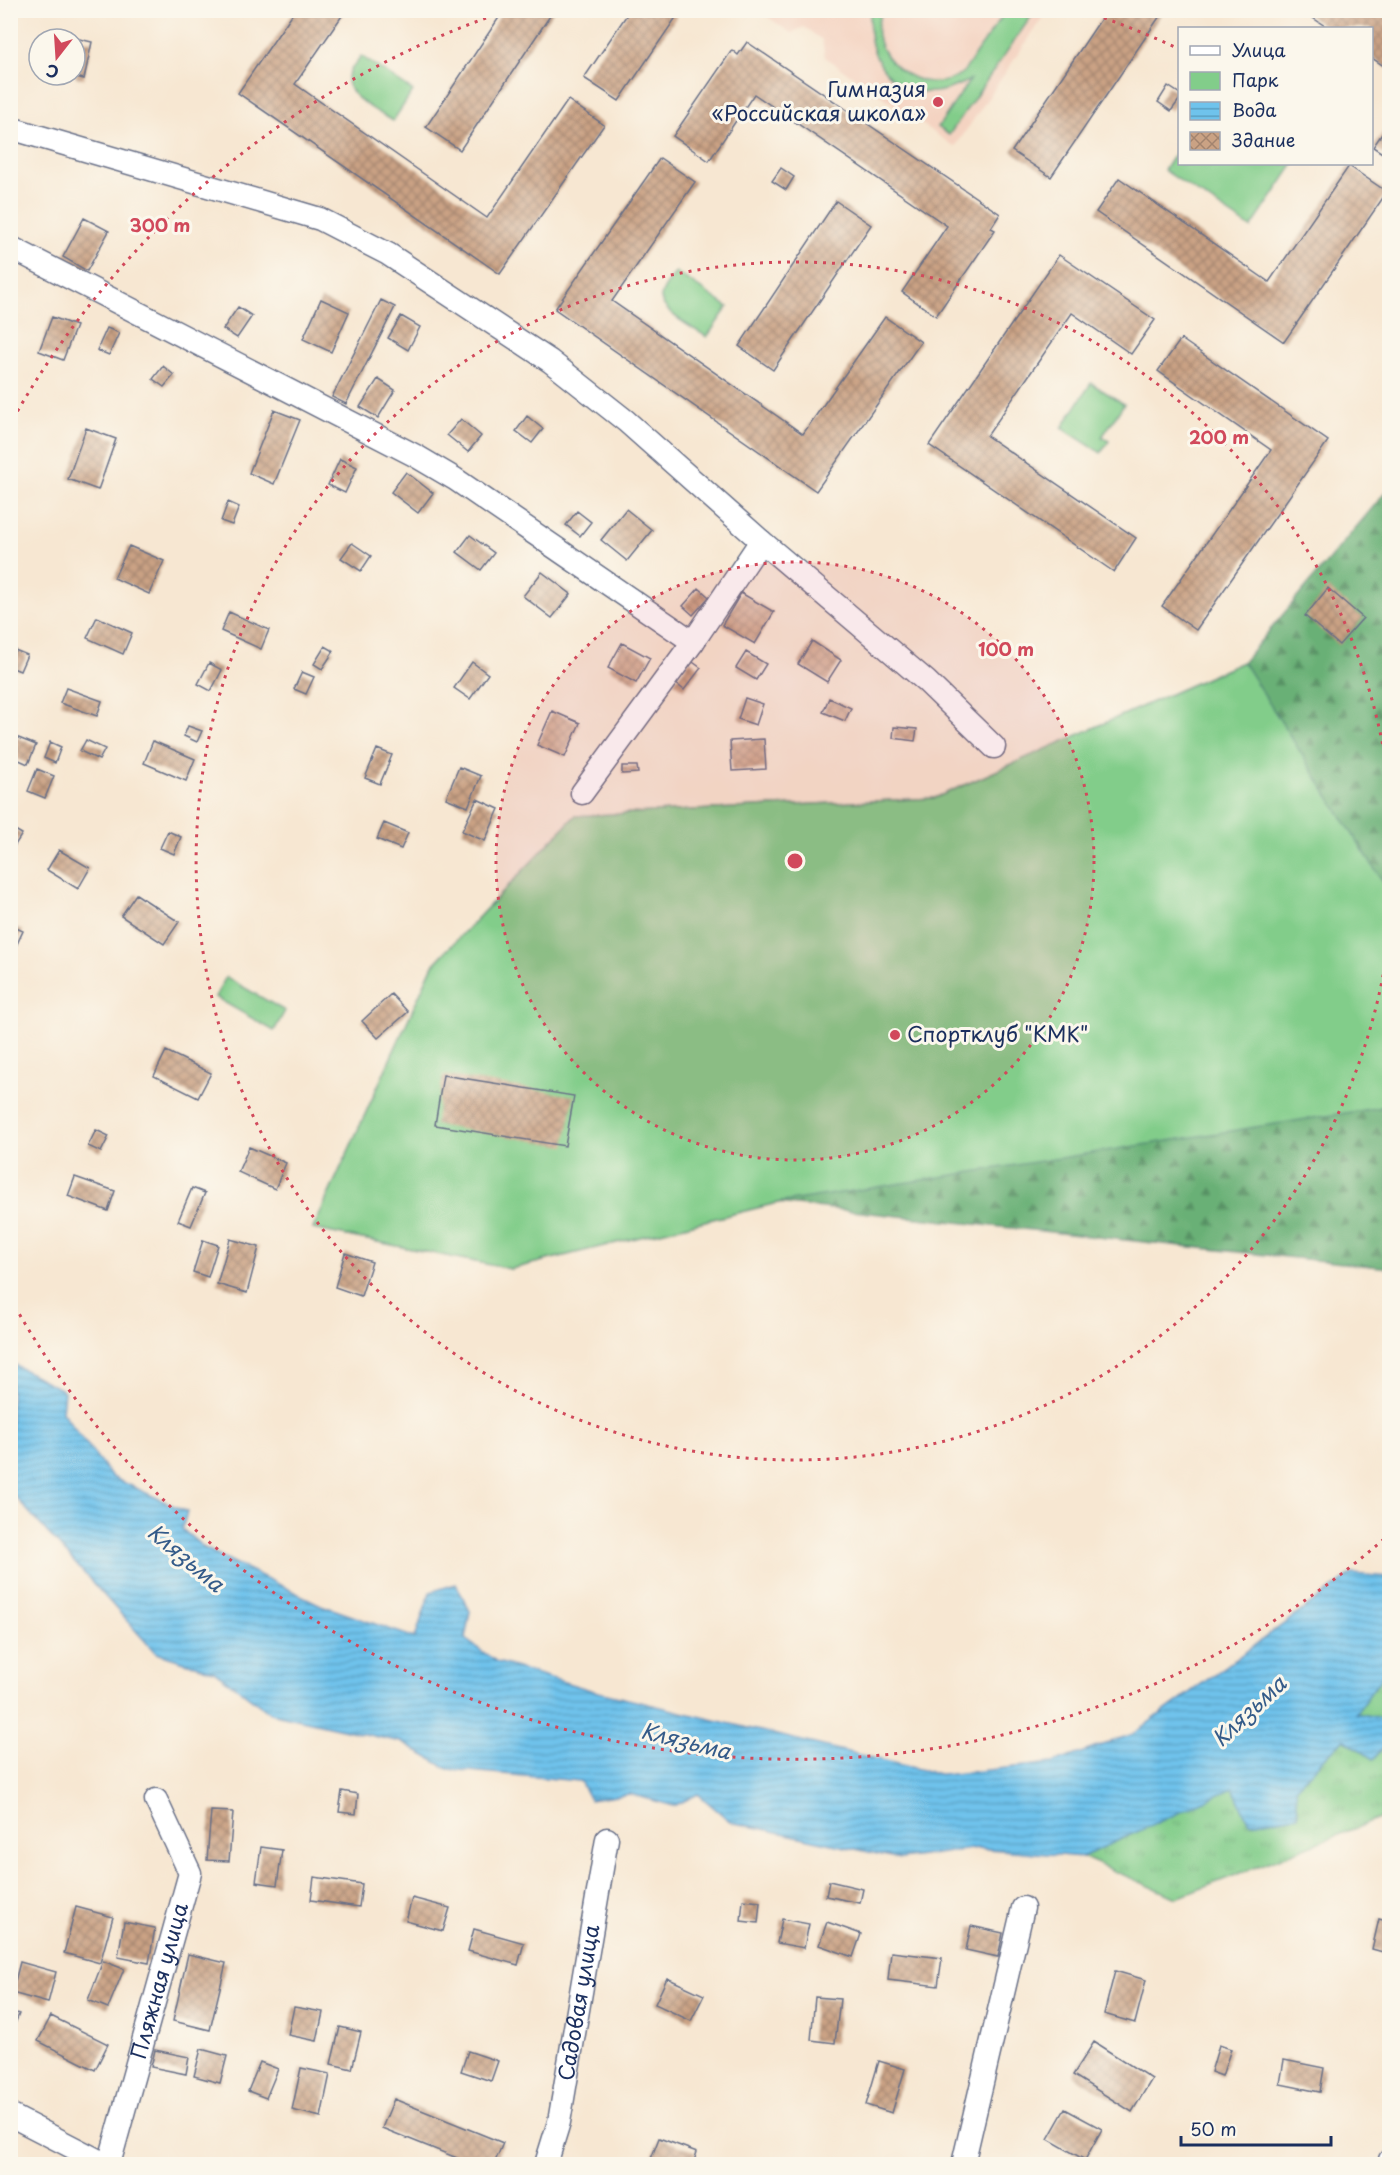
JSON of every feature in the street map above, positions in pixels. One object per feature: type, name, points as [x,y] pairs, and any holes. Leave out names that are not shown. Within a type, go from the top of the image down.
[{"type":"street","points":[[10,128],[320,219],[388,254],[550,361],[626,421],[761,541],[926,681],[993,747]]},
{"type":"street","points":[[10,247],[416,456],[455,479],[693,642]]},
{"type":"street","points":[[582,793],[693,642],[761,541]]},
{"type":"street","name":"Пляжная улица","points":[[107,2164],[190,1873],[156,1800]]},
{"type":"street","name":"Садовая улица","points":[[546,2164],[559,2122],[607,1839]]},
{"type":"street","points":[[963,2164],[1023,1908]]},
{"type":"street","points":[[10,2115],[107,2164]]},
{"type":"shaded area","name":"Гимназия «Российская школа»","points":[[759,11],[1047,11],[955,147],[825,57],[822,40],[804,27],[791,33]]},
{"type":"green space","points":[[871,11],[883,11],[878,26],[879,42],[887,57],[899,69],[914,78],[931,82],[947,80],[963,72],[1006,11],[1035,11],[949,135],[938,127],[970,80],[935,92],[919,91],[904,86],[892,78],[883,68],[871,41]]},
{"type":"green space","points":[[361,56],[413,91],[393,121],[371,108],[350,90],[347,83],[348,76]]},
{"type":"green space","points":[[1178,149],[1178,165],[1293,165],[1251,228],[1164,170]]},
{"type":"green space","points":[[676,272],[728,307],[707,337],[679,320],[662,302],[663,290]]},
{"type":"green space","points":[[1091,383],[1124,404],[1102,437],[1109,441],[1101,453],[1062,428]]},
{"type":"green space","name":"Спортклуб \"КМК\"","points":[[1389,488],[1389,1268],[777,1203],[511,1269],[313,1229],[433,965],[575,816],[935,798],[1243,662]]},
{"type":"green space","name":"Спортклуб \"КМК\"","points":[[1243,662],[1389,891],[1389,1106],[777,1203],[511,1269],[313,1229],[433,965],[575,816],[935,798]]},
{"type":"green space","points":[[226,977],[285,1011],[274,1031],[215,997]]},
{"type":"green space","points":[[1389,1671],[1389,1720],[1356,1713],[1383,1675]]},
{"type":"green space","points":[[1344,1739],[1373,1759],[1389,1742],[1389,1815],[1177,1898],[1082,1857],[1233,1787],[1249,1823],[1298,1816],[1295,1787]]},
{"type":"water","name":"Клязьма","points":[[11,1363],[64,1391],[62,1412],[112,1477],[187,1512],[182,1529],[204,1548],[321,1605],[415,1638],[430,1592],[456,1584],[470,1611],[465,1639],[497,1662],[594,1691],[943,1775],[1053,1763],[1133,1734],[1352,1574],[1389,1577],[1389,1671],[1383,1675],[1356,1713],[1389,1720],[1389,1742],[1373,1759],[1344,1739],[1296,1787],[1298,1816],[1249,1823],[1233,1788],[1082,1857],[978,1848],[901,1859],[731,1822],[698,1794],[674,1806],[630,1794],[590,1800],[580,1781],[448,1769],[401,1742],[270,1713],[214,1671],[156,1653],[11,1492]]},
{"type":"building","points":[[295,10],[346,10],[295,84],[487,218],[568,100],[604,125],[500,274],[238,93]]},
{"type":"building","points":[[504,10],[554,10],[460,150],[426,127]]},
{"type":"building","points":[[630,10],[675,10],[673,13],[677,16],[619,101],[584,78]]},
{"type":"building","points":[[1107,10],[1164,10],[1051,177],[1012,151]]},
{"type":"building","points":[[1301,10],[1384,10],[1390,14],[1390,70],[1373,59],[1373,27],[1326,27]]},
{"type":"building","points":[[87,41],[92,42],[87,65]]},
{"type":"building","points":[[747,42],[1000,214],[991,228],[995,230],[936,316],[902,292],[947,226],[754,94],[709,161],[673,136],[732,50],[738,55]]},
{"type":"building","points":[[1168,86],[1178,93],[1178,102],[1171,111],[1158,102]]},
{"type":"building","points":[[1390,122],[1390,158],[1373,147]]},
{"type":"building","points":[[660,158],[695,182],[612,301],[803,434],[885,317],[921,342],[816,491],[555,309]]},
{"type":"building","points":[[1349,166],[1387,192],[1284,342],[1096,212],[1119,178],[1269,282]]},
{"type":"building","points":[[781,168],[794,177],[786,190],[772,181]]},
{"type":"building","points":[[836,201],[871,225],[773,370],[739,346]]},
{"type":"building","points":[[84,218],[109,231],[87,271],[63,257]]},
{"type":"building","points":[[1059,255],[1155,320],[1131,354],[1072,313],[987,436],[1136,538],[1114,572],[929,445]]},
{"type":"building","points":[[321,299],[349,312],[331,352],[303,339]]},
{"type":"building","points":[[381,300],[395,307],[346,404],[332,397]]},
{"type":"building","points":[[238,307],[252,316],[237,338],[223,329]]},
{"type":"building","points":[[401,316],[420,327],[408,350],[388,338]]},
{"type":"building","points":[[52,317],[76,326],[63,360],[39,351]]},
{"type":"building","points":[[107,328],[119,333],[109,355],[97,350]]},
{"type":"building","points":[[1181,339],[1328,441],[1196,630],[1162,606],[1271,450],[1158,371]]},
{"type":"building","points":[[163,366],[174,375],[164,387],[153,379]]},
{"type":"building","points":[[378,379],[395,390],[378,418],[360,407]]},
{"type":"building","points":[[274,410],[300,420],[274,484],[249,473]]},
{"type":"building","points":[[527,416],[543,429],[532,443],[516,431]]},
{"type":"building","points":[[461,419],[481,436],[468,452],[447,435]]},
{"type":"building","points":[[86,428],[116,439],[98,490],[68,479]]},
{"type":"building","points":[[340,459],[357,467],[345,493],[328,485]]},
{"type":"building","points":[[406,472],[433,493],[418,513],[391,492]]},
{"type":"building","points":[[228,502],[239,507],[232,525],[221,521]]},
{"type":"building","points":[[626,509],[652,530],[627,561],[601,540]]},
{"type":"building","points":[[577,511],[591,522],[580,536],[566,525]]},
{"type":"building","points":[[470,535],[494,553],[481,570],[457,552]]},
{"type":"building","points":[[352,543],[371,556],[361,571],[341,558]]},
{"type":"building","points":[[129,546],[164,561],[149,594],[114,578]]},
{"type":"building","points":[[542,572],[571,594],[552,618],[523,596]]},
{"type":"building","points":[[699,588],[709,597],[693,615],[683,606]]},
{"type":"building","points":[[1328,588],[1363,618],[1339,645],[1305,616]]},
{"type":"building","points":[[741,593],[774,612],[755,644],[722,625]]},
{"type":"building","points":[[229,612],[269,630],[261,649],[221,631]]},
{"type":"building","points":[[97,617],[132,633],[123,654],[87,638]]},
{"type":"building","points":[[812,641],[841,660],[827,682],[798,664]]},
{"type":"building","points":[[622,643],[650,658],[636,683],[608,668]]},
{"type":"building","points":[[325,646],[334,651],[322,669],[314,664]]},
{"type":"building","points":[[10,648],[27,655],[20,671],[10,667]]},
{"type":"building","points":[[746,652],[766,664],[756,680],[736,668]]},
{"type":"building","points":[[690,660],[701,668],[684,690],[674,682]]},
{"type":"building","points":[[472,662],[488,674],[470,699],[454,688]]},
{"type":"building","points":[[209,663],[222,670],[211,691],[198,684]]},
{"type":"building","points":[[302,672],[314,677],[306,694],[294,689]]},
{"type":"building","points":[[66,688],[102,701],[97,716],[60,703]]},
{"type":"building","points":[[745,698],[763,704],[756,725],[738,719]]},
{"type":"building","points":[[829,698],[851,708],[845,721],[823,712]]},
{"type":"building","points":[[552,711],[580,723],[565,757],[537,745]]},
{"type":"building","points":[[188,726],[202,731],[197,742],[184,736]]},
{"type":"building","points":[[894,727],[917,729],[915,741],[893,738]]},
{"type":"building","points":[[16,737],[36,745],[28,764],[10,756],[10,750]]},
{"type":"building","points":[[764,739],[766,769],[732,771],[730,741]]},
{"type":"building","points":[[86,740],[105,749],[99,760],[80,751]]},
{"type":"building","points":[[153,741],[195,759],[186,781],[144,763]]},
{"type":"building","points":[[50,742],[61,747],[55,763],[44,758]]},
{"type":"building","points":[[377,749],[392,755],[380,784],[365,778]]},
{"type":"building","points":[[622,766],[637,766],[638,773],[622,774]]},
{"type":"building","points":[[459,767],[481,776],[468,807],[446,798]]},
{"type":"building","points":[[37,769],[54,776],[45,798],[28,791]]},
{"type":"building","points":[[477,799],[499,809],[485,841],[462,831]]},
{"type":"building","points":[[384,823],[408,833],[401,849],[377,839]]},
{"type":"building","points":[[15,830],[22,834],[10,853],[10,837]]},
{"type":"building","points":[[168,831],[181,837],[174,854],[160,848]]},
{"type":"building","points":[[59,850],[90,868],[78,889],[47,870]]},
{"type":"building","points":[[136,894],[179,922],[164,944],[121,916]]},
{"type":"building","points":[[10,925],[23,931],[10,959]]},
{"type":"building","points":[[391,994],[408,1012],[378,1038],[362,1021]]},
{"type":"building","points":[[166,1051],[211,1073],[198,1098],[154,1076]]},
{"type":"building","points":[[443,1075],[574,1096],[565,1146],[435,1125]]},
{"type":"building","points":[[96,1130],[109,1136],[101,1152],[88,1146]]},
{"type":"building","points":[[249,1147],[286,1163],[275,1189],[238,1172]]},
{"type":"building","points":[[75,1177],[115,1191],[108,1211],[68,1196]]},
{"type":"building","points":[[192,1188],[205,1193],[191,1226],[178,1221]]},
{"type":"building","points":[[230,1239],[259,1247],[247,1293],[217,1284]]},
{"type":"building","points":[[203,1240],[218,1245],[208,1277],[193,1272]]},
{"type":"building","points":[[345,1253],[372,1262],[361,1296],[335,1287]]},
{"type":"building","points":[[342,1791],[358,1794],[356,1814],[339,1812]]},
{"type":"building","points":[[211,1811],[233,1812],[229,1861],[207,1860]]},
{"type":"building","points":[[261,1847],[282,1850],[277,1885],[256,1882]]},
{"type":"building","points":[[314,1877],[362,1884],[359,1907],[311,1900]]},
{"type":"building","points":[[829,1881],[863,1889],[860,1903],[826,1896]]},
{"type":"building","points":[[412,1898],[450,1908],[443,1931],[406,1921]]},
{"type":"building","points":[[743,1900],[760,1902],[758,1923],[741,1921]]},
{"type":"building","points":[[76,1907],[113,1917],[100,1963],[64,1953]]},
{"type":"building","points":[[782,1919],[809,1924],[804,1948],[777,1943]]},
{"type":"building","points":[[1379,1919],[1390,1922],[1390,1954],[1372,1949]]},
{"type":"building","points":[[124,1922],[155,1928],[149,1963],[118,1957]]},
{"type":"building","points":[[827,1922],[861,1934],[853,1957],[819,1945]]},
{"type":"building","points":[[971,1926],[1003,1933],[998,1957],[966,1950]]},
{"type":"building","points":[[474,1929],[524,1943],[518,1965],[468,1951]]},
{"type":"building","points":[[891,1952],[942,1958],[938,1986],[888,1980]]},
{"type":"building","points":[[188,1954],[226,1963],[210,2030],[173,2021]]},
{"type":"building","points":[[103,1961],[124,1969],[108,2008],[88,2000]]},
{"type":"building","points":[[20,1962],[56,1972],[48,2003],[12,1993]]},
{"type":"building","points":[[1115,1971],[1146,1980],[1135,2023],[1104,2014]]},
{"type":"building","points":[[667,1978],[704,1995],[691,2021],[655,2004]]},
{"type":"building","points":[[815,1997],[840,1999],[835,2043],[811,2040]]},
{"type":"building","points":[[294,2007],[323,2012],[317,2041],[288,2035]]},
{"type":"building","points":[[10,2011],[19,2014],[11,2034],[10,2034]]},
{"type":"building","points":[[51,2016],[108,2044],[95,2070],[38,2041]]},
{"type":"building","points":[[340,2027],[361,2032],[352,2069],[331,2064]]},
{"type":"building","points":[[1094,2042],[1152,2079],[1132,2112],[1073,2075]]},
{"type":"building","points":[[1219,2045],[1231,2049],[1222,2076],[1211,2072]]},
{"type":"building","points":[[201,2049],[227,2056],[220,2083],[194,2076]]},
{"type":"building","points":[[155,2050],[189,2057],[186,2074],[151,2067]]},
{"type":"building","points":[[468,2051],[498,2061],[491,2081],[461,2071]]},
{"type":"building","points":[[1284,2060],[1324,2068],[1320,2092],[1280,2084]]},
{"type":"building","points":[[879,2061],[905,2069],[892,2113],[866,2105]]},
{"type":"building","points":[[260,2062],[278,2069],[266,2098],[248,2091]]},
{"type":"building","points":[[301,2068],[330,2074],[321,2117],[292,2110]]},
{"type":"building","points":[[394,2099],[503,2143],[494,2164],[472,2164],[382,2128]]},
{"type":"building","points":[[1065,2109],[1102,2129],[1085,2160],[1048,2139]]},
{"type":"building","points":[[659,2138],[697,2152],[693,2164],[649,2164]]},
{"type":"place","name":"Гимназия «Российская школа»","points":[[938,102]]},
{"type":"place","name":"Спортклуб \"КМК\"","points":[[895,1035]]}]
